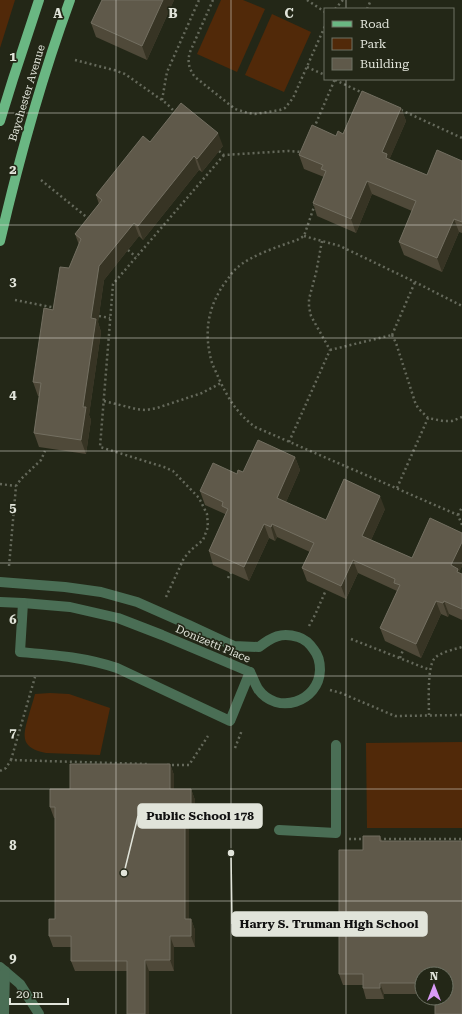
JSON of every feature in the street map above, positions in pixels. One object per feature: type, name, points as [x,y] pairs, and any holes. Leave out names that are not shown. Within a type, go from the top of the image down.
[{"type":"main road","name":"Baychester Avenue","points":[[0,121],[39,0]]},
{"type":"main road","name":"Baychester Avenue","points":[[0,241],[34,107],[70,0]]},
{"type":"street","name":"Donizetti Place","points":[[0,582],[65,587],[101,592],[137,602],[189,624],[234,646],[259,647],[268,640],[279,636],[290,635],[301,638]]},
{"type":"street","name":"Donizetti Place","points":[[0,602],[70,608],[118,618],[250,672],[258,690],[266,698],[277,702],[288,704],[299,701],[309,695],[316,687]]},
{"type":"street","points":[[23,603],[20,652],[71,656],[100,662],[117,668],[230,721],[250,672]]},
{"type":"street","points":[[301,638],[310,644],[317,654],[320,665],[320,676],[316,687]]},
{"type":"street","points":[[279,830],[336,833],[336,745]]},
{"type":"street","points":[[2,969],[4,1014]]},
{"type":"street","points":[[2,969],[20,984],[39,1014]]},
{"type":"path","points":[[162,100],[167,72],[200,0]]},
{"type":"path","points":[[213,0],[190,52],[188,59],[189,66],[195,77],[235,109],[248,113],[255,114],[286,108],[293,98],[324,28]]},
{"type":"path","points":[[307,0],[324,11]]},
{"type":"path","points":[[336,8],[343,0]]},
{"type":"path","points":[[75,60],[125,74],[166,103],[179,116]]},
{"type":"path","points":[[307,67],[324,75]]},
{"type":"path","points":[[312,131],[335,80]]},
{"type":"path","points":[[337,80],[364,93]]},
{"type":"path","points":[[399,109],[462,138]]},
{"type":"path","points":[[219,151],[224,155],[288,151],[302,152],[306,145]]},
{"type":"path","points":[[166,596],[184,558],[203,540],[208,527],[207,514],[199,498],[173,471],[100,447],[113,284],[224,155]]},
{"type":"path","points":[[41,180],[92,221]]},
{"type":"path","points":[[316,202],[304,236],[250,258],[237,268],[218,293],[210,310],[208,344],[212,363],[221,383],[234,408],[255,427],[458,515],[462,525]]},
{"type":"path","points":[[304,236],[340,246],[462,306]]},
{"type":"path","points":[[322,241],[310,295],[309,307],[311,316],[330,350]]},
{"type":"path","points":[[128,250],[136,257]]},
{"type":"path","points":[[392,335],[415,282]]},
{"type":"path","points":[[14,300],[60,309]]},
{"type":"path","points":[[98,316],[110,318]]},
{"type":"path","points":[[330,350],[392,335]]},
{"type":"path","points":[[392,335],[396,342],[418,408],[428,418],[452,421],[462,417]]},
{"type":"path","points":[[289,442],[330,350]]},
{"type":"path","points":[[104,401],[146,410],[157,408],[202,393],[221,383]]},
{"type":"path","points":[[397,488],[428,418]]},
{"type":"path","points":[[9,566],[16,486],[21,478],[41,460],[45,451]]},
{"type":"path","points":[[0,484],[16,486]]},
{"type":"path","points":[[458,515],[462,507]]},
{"type":"path","points":[[228,578],[231,572]]},
{"type":"path","points":[[301,638],[316,615],[326,590]]},
{"type":"path","points":[[351,639],[430,670]]},
{"type":"path","points":[[429,715],[430,670],[434,659],[462,647]]},
{"type":"path","points":[[400,658],[403,650]]},
{"type":"path","points":[[0,770],[6,768],[11,760],[35,677]]},
{"type":"path","points":[[316,687],[341,693],[395,716],[462,715]]},
{"type":"path","points":[[166,765],[189,765],[208,736]]},
{"type":"path","points":[[11,760],[150,764]]},
{"type":"path","points":[[343,839],[367,839]]},
{"type":"path","points":[[375,839],[462,839]]},
{"type":"green space","points":[[0,0],[15,0],[0,48]]},
{"type":"green space","points":[[221,0],[243,0],[265,9],[237,72],[197,54]]},
{"type":"green space","points":[[272,14],[311,32],[284,92],[245,75]]},
{"type":"green space","points":[[35,694],[69,694],[110,708],[100,755],[46,753],[38,751],[28,745],[25,737],[25,731]]},
{"type":"green space","points":[[462,742],[462,828],[367,828],[366,743]]},
{"type":"building","points":[[102,0],[163,0],[142,46],[91,23]]},
{"type":"building","points":[[362,91],[401,108],[382,152],[387,154],[386,158],[427,175],[437,150],[462,161],[462,222],[454,219],[437,258],[399,242],[416,201],[367,181],[351,219],[313,203],[326,171],[321,169],[323,165],[299,155],[312,125],[336,136],[338,131],[343,134]]},
{"type":"building","points":[[181,103],[218,133],[197,159],[194,156],[138,226],[134,223],[99,266],[91,318],[96,319],[83,407],[86,407],[81,440],[34,433],[41,383],[33,382],[44,308],[53,310],[60,267],[69,268],[81,239],[75,234],[102,200],[96,195],[143,136],[150,142]]},
{"type":"building","points":[[258,440],[295,457],[277,498],[326,520],[344,479],[380,496],[362,536],[412,558],[430,518],[462,533],[462,542],[451,565],[458,569],[457,572],[462,574],[462,609],[444,601],[443,603],[436,601],[416,644],[380,628],[400,585],[394,583],[395,579],[353,560],[341,586],[302,568],[314,543],[272,524],[271,527],[264,524],[244,567],[209,551],[228,509],[222,506],[223,502],[200,491],[213,463],[237,474],[238,470],[243,472]]},
{"type":"building","points":[[70,764],[170,764],[170,789],[191,789],[191,807],[185,807],[185,919],[191,919],[191,936],[170,936],[170,960],[145,960],[145,1014],[127,1014],[127,961],[71,961],[71,936],[49,936],[49,919],[55,919],[55,807],[50,807],[50,789],[70,789]]},
{"type":"building","points":[[363,836],[380,836],[380,841],[462,841],[462,1014],[435,1014],[435,1006],[454,1006],[454,966],[414,966],[414,983],[380,983],[380,988],[363,988],[363,974],[339,974],[339,850],[363,850]]},
{"type":"place","name":"Harry S. Truman High School","points":[[231,853]]},
{"type":"place","name":"Public School 178","points":[[124,873]]}]
